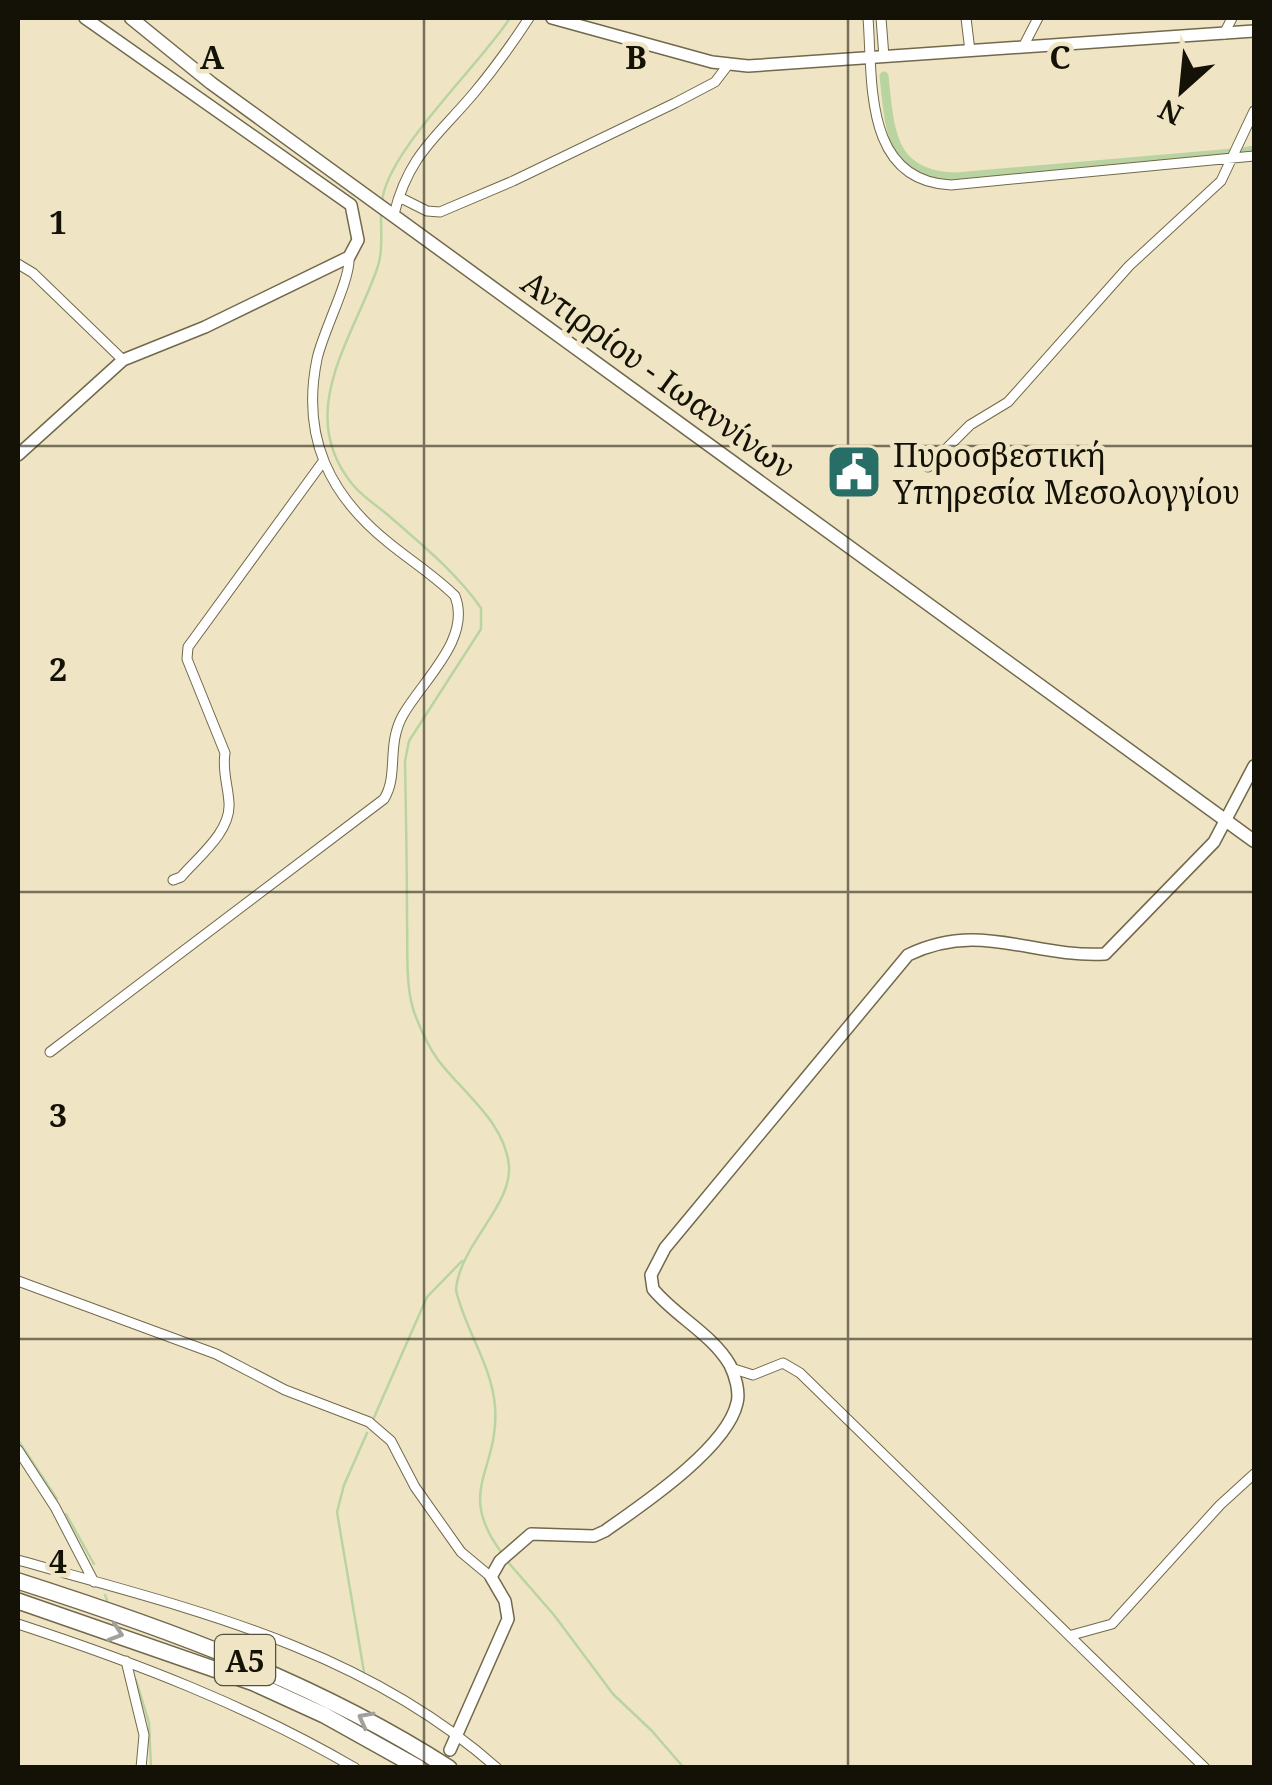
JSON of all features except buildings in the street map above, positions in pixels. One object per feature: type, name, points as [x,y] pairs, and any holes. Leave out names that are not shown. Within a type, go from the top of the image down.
[{"type":"highway","name":"Α5","points":[[18,1581],[241,1658],[326,1698],[450,1768]]},
{"type":"highway","name":"Α5","points":[[18,1601],[254,1682],[324,1714],[420,1768]]},
{"type":"main road","name":"Αντιρρίου - Ιωαννίνων","points":[[132,18],[211,83],[1254,842]]},
{"type":"street","points":[[50,1052],[387,796],[396,730],[450,645],[460,620],[455,596],[349,506],[322,463],[313,400],[316,362],[358,240],[351,206],[86,18]]},
{"type":"street","points":[[392,212],[413,162],[502,58],[528,18]]},
{"type":"street","points":[[552,18],[728,65],[1254,31]]},
{"type":"street","points":[[868,18],[878,58]]},
{"type":"street","points":[[881,18],[878,130],[884,146],[899,165],[935,183],[951,185],[1254,156]]},
{"type":"street","points":[[966,18],[970,51]]},
{"type":"street","points":[[1023,48],[1038,18]]},
{"type":"street","points":[[1224,34],[1232,18]]},
{"type":"street","points":[[398,197],[427,211],[440,212],[675,103],[715,82],[728,65]]},
{"type":"street","points":[[928,467],[970,425],[1008,402],[1129,266],[1220,181],[1254,111]]},
{"type":"street","points":[[351,206],[365,192]]},
{"type":"street","points":[[18,455],[123,360],[205,327],[350,257]]},
{"type":"street","points":[[18,264],[33,273],[123,360]]},
{"type":"street","points":[[173,880],[180,877],[224,826],[229,809],[222,769],[224,754],[187,659],[188,647],[322,463]]},
{"type":"street","points":[[1205,1768],[800,1373],[783,1363],[754,1375],[732,1368],[656,1292],[650,1275],[665,1248],[908,955],[962,938],[1105,954],[1208,848],[1254,766]]},
{"type":"street","points":[[18,1280],[216,1354],[286,1390],[369,1422],[391,1441],[415,1486],[461,1552],[490,1577],[505,1601],[508,1619],[450,1750]]},
{"type":"street","points":[[490,1577],[523,1538],[539,1533],[598,1534],[667,1484],[709,1446],[734,1410],[738,1398],[732,1368]]},
{"type":"street","points":[[18,1450],[55,1507],[94,1582]]},
{"type":"street","points":[[1072,1635],[1112,1624],[1254,1474]]},
{"type":"street","points":[[18,1560],[254,1630],[314,1652],[458,1732],[498,1768]]},
{"type":"street","points":[[18,1624],[209,1695],[355,1768]]},
{"type":"street","points":[[126,1661],[144,1735],[141,1768]]},
{"type":"waterway","points":[[382,203],[387,183],[415,135],[510,18]]},
{"type":"waterway","points":[[884,76],[888,114],[897,146],[905,159],[934,175],[956,177],[1233,153]]},
{"type":"waterway","points":[[1243,152],[1254,150]]},
{"type":"waterway","points":[[381,216],[379,263],[334,377],[328,431],[336,458],[353,485],[438,559],[481,608],[481,629],[409,741],[405,761],[408,967],[414,1012],[428,1043],[491,1122],[506,1150],[509,1166],[502,1196],[466,1258],[456,1290],[493,1390],[495,1428],[480,1495],[481,1512],[501,1552]]},
{"type":"waterway","points":[[372,1422],[427,1297],[462,1261]]},
{"type":"waterway","points":[[364,1672],[337,1512],[344,1485],[367,1433]]},
{"type":"waterway","points":[[18,1440],[57,1499]]},
{"type":"waterway","points":[[66,1514],[94,1564]]},
{"type":"waterway","points":[[508,1562],[554,1615],[613,1694],[684,1768]]},
{"type":"waterway","points":[[105,1595],[107,1600]]},
{"type":"waterway","points":[[136,1680],[149,1723],[151,1768]]},
{"type":"place","name":"Πυροσβεστική Υπηρεσία Μεσολογγίου","points":[[854,472]]}]
